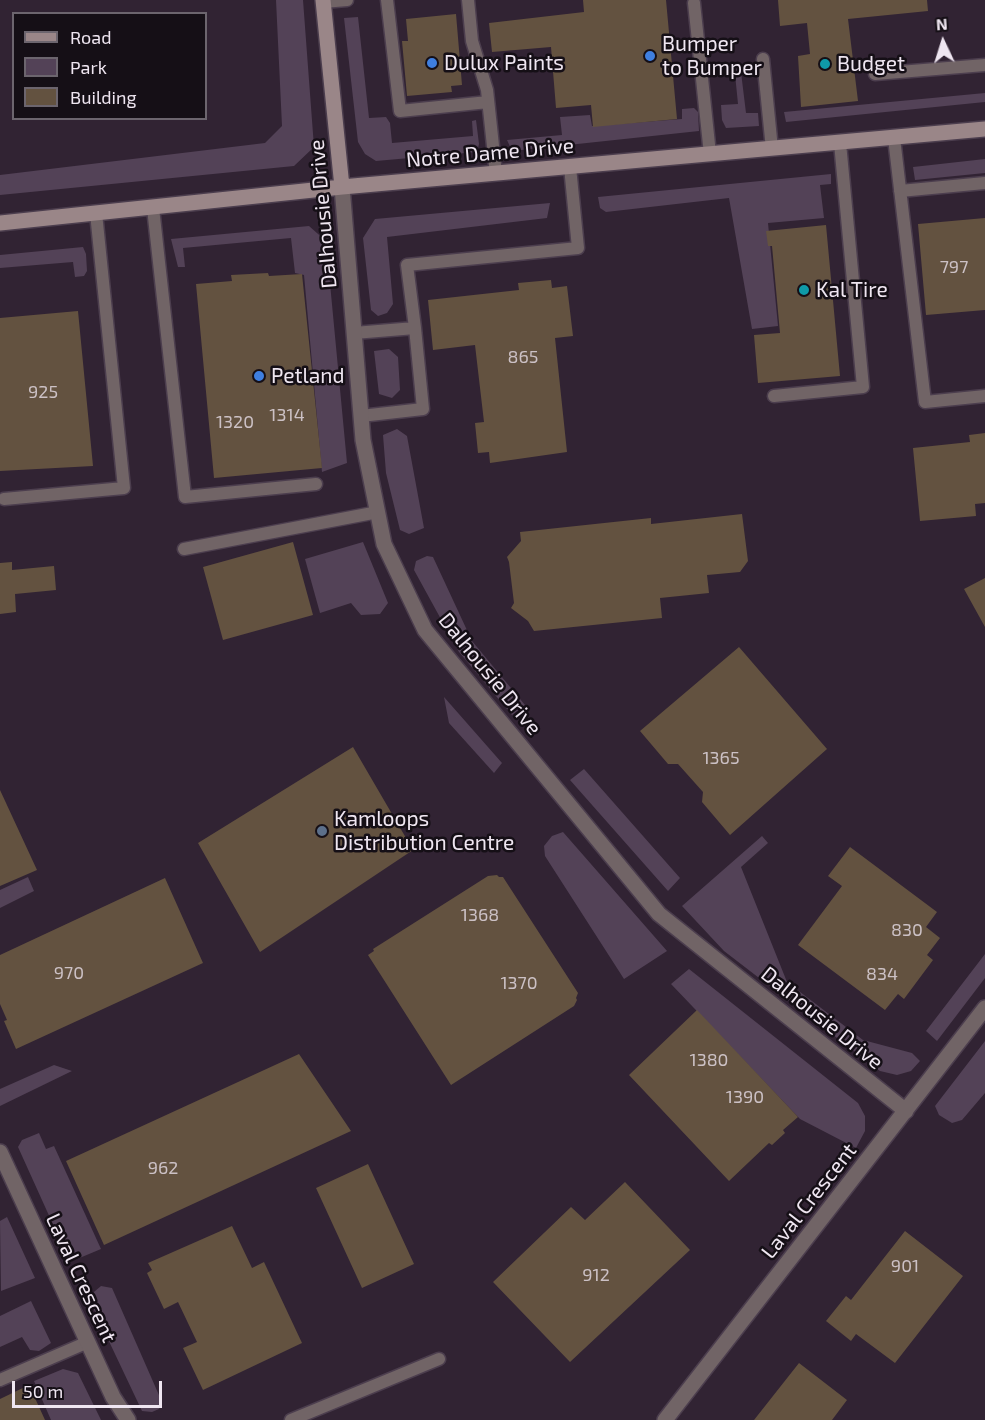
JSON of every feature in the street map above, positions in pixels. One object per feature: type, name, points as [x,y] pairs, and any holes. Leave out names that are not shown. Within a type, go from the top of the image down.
[{"type":"street","name":"Dalhousie Drive","points":[[323,1],[342,188],[363,440],[384,544],[425,630],[659,914],[906,1111]]},
{"type":"street","name":"Notre Dame Drive","points":[[0,223],[342,188],[985,129]]},
{"type":"street","name":"Laval Crescent","points":[[665,1420],[985,1008]]},
{"type":"street","name":"Laval Crescent","points":[[0,1152],[113,1397],[126,1419]]},
{"type":"lane","points":[[323,1],[347,0]]},
{"type":"lane","points":[[387,0],[400,111],[488,102]]},
{"type":"lane","points":[[468,0],[472,41],[484,79],[488,102],[496,174]]},
{"type":"lane","points":[[694,3],[710,154]]},
{"type":"lane","points":[[763,59],[772,149]]},
{"type":"lane","points":[[875,74],[985,65]]},
{"type":"lane","points":[[894,138],[925,402],[985,396]]},
{"type":"lane","points":[[774,396],[863,387],[840,143]]},
{"type":"lane","points":[[361,416],[423,409],[407,265],[578,248],[570,167]]},
{"type":"lane","points":[[900,191],[985,183]]},
{"type":"lane","points":[[153,208],[185,497],[316,484]]},
{"type":"lane","points":[[4,499],[124,488],[96,213]]},
{"type":"lane","points":[[354,333],[415,328]]},
{"type":"lane","points":[[184,549],[378,512]]},
{"type":"lane","points":[[0,1380],[88,1342]]},
{"type":"lane","points":[[291,1420],[440,1359]]},
{"type":"green space","points":[[276,0],[303,0],[314,147],[294,166],[0,195],[0,175],[265,143],[282,126]]},
{"type":"green space","points":[[358,17],[369,118],[386,117],[390,123],[392,143],[473,136],[472,121],[476,120],[479,144],[477,152],[376,161],[365,154],[358,142],[344,18]]},
{"type":"green space","points":[[734,64],[740,64],[746,113],[758,113],[759,126],[726,128],[722,120],[721,105],[738,104]]},
{"type":"green space","points":[[985,93],[985,102],[786,122],[784,112]]},
{"type":"green space","points":[[694,108],[698,112],[699,131],[512,151],[507,140],[562,135],[560,117],[590,115],[592,126],[682,119],[682,109]]},
{"type":"green space","points":[[985,159],[985,173],[915,180],[913,167]]},
{"type":"green space","points":[[831,174],[831,184],[820,185],[824,218],[768,223],[778,326],[752,329],[729,198],[606,212],[600,208],[598,197]]},
{"type":"green space","points":[[550,203],[547,218],[387,237],[393,304],[387,313],[378,316],[371,310],[363,238],[375,219]]},
{"type":"green space","points":[[309,226],[326,241],[347,463],[322,472],[304,275],[295,273],[291,238],[183,248],[185,267],[178,267],[171,239]]},
{"type":"green space","points":[[83,247],[86,254],[87,271],[84,276],[75,277],[73,262],[0,268],[0,255]]},
{"type":"green space","points":[[389,349],[398,357],[400,390],[392,398],[379,394],[374,351]]},
{"type":"green space","points":[[397,429],[407,436],[424,528],[409,534],[400,530],[386,473],[383,435]]},
{"type":"green space","points":[[363,542],[388,603],[380,614],[361,615],[351,603],[320,613],[305,559]]},
{"type":"green space","points":[[427,556],[433,557],[472,641],[525,705],[512,715],[459,652],[414,570],[416,561]]},
{"type":"green space","points":[[444,697],[502,763],[494,773],[449,723]]},
{"type":"green space","points":[[584,769],[680,878],[668,891],[570,780]]},
{"type":"green space","points":[[563,832],[667,951],[624,979],[545,856],[544,846],[552,836]]},
{"type":"green space","points":[[762,836],[768,843],[741,867],[787,982],[863,1040],[912,1053],[920,1061],[911,1071],[897,1075],[880,1071],[724,951],[682,906]]},
{"type":"green space","points":[[28,877],[34,891],[0,908],[0,890]]},
{"type":"green space","points":[[985,954],[985,978],[937,1041],[926,1031]]},
{"type":"green space","points":[[689,969],[858,1103],[865,1116],[865,1131],[856,1148],[800,1119],[671,984]]},
{"type":"green space","points":[[985,1041],[985,1093],[962,1120],[952,1123],[939,1115],[935,1106]]},
{"type":"green space","points":[[54,1065],[72,1071],[0,1106],[0,1089]]},
{"type":"green space","points":[[39,1133],[46,1149],[54,1146],[101,1249],[70,1262],[18,1147],[22,1140]]},
{"type":"green space","points":[[7,1217],[35,1278],[1,1291],[0,1221]]},
{"type":"green space","points":[[101,1286],[112,1288],[162,1402],[159,1409],[152,1412],[142,1411],[88,1297]]},
{"type":"green space","points":[[31,1301],[51,1343],[39,1351],[30,1350],[22,1337],[0,1347],[0,1316]]},
{"type":"green space","points":[[63,1369],[78,1373],[101,1420],[51,1420],[34,1381]]},
{"type":"building","points":[[583,0],[666,0],[677,119],[593,127],[591,105],[556,108],[551,47],[492,52],[489,23],[584,12]]},
{"type":"building","points":[[778,0],[927,0],[928,11],[848,19],[858,101],[801,107],[798,56],[810,54],[807,23],[780,26]]},
{"type":"building","name":"Dulux Paints","points":[[456,14],[462,85],[451,86],[452,92],[407,96],[402,41],[408,41],[406,19]]},
{"type":"building","points":[[985,218],[985,310],[926,315],[918,224]]},
{"type":"building","name":"Kal Tire","points":[[826,225],[840,376],[758,383],[754,335],[780,333],[772,246],[768,246],[766,231]]},
{"type":"building","name":"Petland","points":[[268,273],[269,276],[302,274],[322,468],[214,478],[196,284],[232,281],[231,275]]},
{"type":"building","points":[[551,280],[552,288],[567,286],[573,336],[555,338],[567,452],[490,463],[489,452],[478,453],[475,423],[484,422],[475,345],[433,350],[428,300],[519,290],[518,283]]},
{"type":"building","points":[[78,311],[93,466],[0,471],[0,318]]},
{"type":"building","points":[[985,433],[985,503],[975,504],[976,516],[920,521],[913,448],[970,442],[969,435]]},
{"type":"building","points":[[742,514],[748,561],[740,572],[707,575],[709,593],[660,598],[662,618],[534,631],[528,621],[511,608],[514,603],[507,557],[521,541],[520,532],[651,518],[651,524]]},
{"type":"building","points":[[293,542],[313,615],[223,640],[203,567]]},
{"type":"building","points":[[12,562],[12,570],[54,566],[56,590],[15,594],[16,612],[0,614],[0,563]]},
{"type":"building","points":[[985,578],[985,627],[964,589]]},
{"type":"building","points":[[739,647],[827,749],[730,835],[702,802],[703,792],[678,764],[668,764],[640,731]]},
{"type":"building","points":[[353,747],[413,850],[260,952],[198,843]]},
{"type":"building","points":[[0,790],[37,870],[0,886]]},
{"type":"building","points":[[850,847],[937,912],[926,927],[940,938],[927,955],[933,960],[904,999],[898,994],[885,1010],[798,945],[842,886],[828,876]]},
{"type":"building","points":[[488,876],[503,877],[578,993],[577,1000],[574,1006],[451,1085],[368,955],[374,951],[373,949]]},
{"type":"building","points":[[165,878],[203,963],[16,1049],[4,1021],[7,1020],[0,1004],[0,955]]},
{"type":"building","points":[[697,1010],[798,1117],[783,1130],[785,1133],[772,1145],[769,1143],[729,1181],[629,1075]]},
{"type":"building","points":[[299,1054],[351,1131],[104,1245],[66,1161]]},
{"type":"building","points":[[368,1164],[414,1264],[362,1288],[316,1188]]},
{"type":"building","points":[[625,1182],[690,1250],[570,1362],[493,1282],[571,1207],[585,1220]]},
{"type":"building","points":[[232,1226],[252,1268],[264,1262],[302,1343],[203,1390],[183,1348],[197,1342],[178,1302],[164,1309],[147,1273],[152,1270],[148,1263]]},
{"type":"building","points":[[905,1231],[963,1276],[895,1363],[856,1334],[851,1341],[826,1321],[846,1296],[851,1300]]},
{"type":"building","points":[[799,1363],[847,1400],[832,1420],[754,1420]]},
{"type":"building","points":[[29,1385],[45,1420],[0,1420],[0,1399]]},
{"type":"place","name":"Bumper to Bumper","points":[[650,56]]},
{"type":"place","name":"Dulux Paints","points":[[432,63]]},
{"type":"place","name":"Budget","points":[[825,64]]},
{"type":"place","name":"Kal Tire","points":[[804,290]]},
{"type":"place","name":"Petland","points":[[259,376]]},
{"type":"place","name":"Kamloops Distribution Centre","points":[[322,831]]}]
